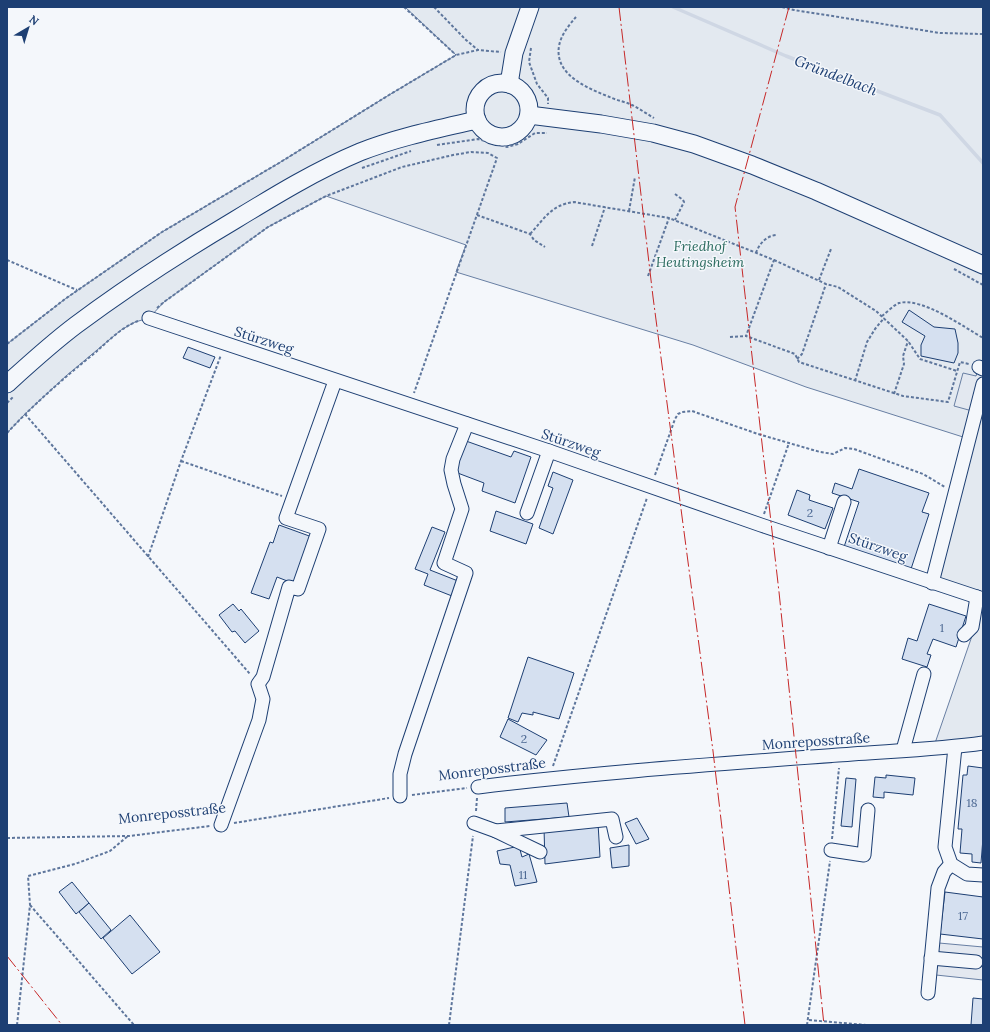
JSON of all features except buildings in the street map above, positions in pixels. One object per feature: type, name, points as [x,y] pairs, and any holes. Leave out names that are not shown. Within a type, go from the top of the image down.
[{"type":"main road","points":[[509,84],[514,52],[530,7]]},
{"type":"main road","points":[[492,84],[509,84],[516,87],[525,96],[529,107],[529,115],[525,124],[518,132],[510,136],[500,137],[490,134],[482,128],[477,120],[475,111],[476,103],[479,95],[492,84]]},
{"type":"main road","points":[[529,115],[550,125],[601,124],[653,133],[694,144],[752,165],[983,265]]},
{"type":"main road","points":[[13,388],[76,325],[199,241],[272,198],[336,162],[362,152],[405,137],[477,120]]},
{"type":"street","points":[[948,250],[972,264],[983,273]]},
{"type":"street","name":"Stürzweg","points":[[149,318],[549,451],[829,548],[980,598]]},
{"type":"street","points":[[221,825],[258,720],[263,699],[258,684],[263,677],[289,587],[298,589],[318,529],[286,518],[335,381]]},
{"type":"street","points":[[932,583],[983,384]]},
{"type":"street","points":[[400,796],[400,774],[405,754],[466,573],[444,563],[462,509],[451,470],[467,424]]},
{"type":"street","points":[[527,513],[549,451]]},
{"type":"street","points":[[829,548],[844,502]]},
{"type":"street","points":[[964,635],[972,627],[980,598]]},
{"type":"street","points":[[903,750],[924,674]]},
{"type":"street","name":"Monreposstraße","points":[[478,787],[549,778],[840,754],[955,747],[983,743]]},
{"type":"street","points":[[955,747],[944,847],[951,864],[968,874],[983,875]]},
{"type":"street","points":[[831,850],[864,855],[868,810]]},
{"type":"street","points":[[496,831],[612,819],[616,838]]},
{"type":"street","points":[[474,823],[496,831],[540,852]]},
{"type":"street","points":[[928,993],[938,888],[944,872],[951,864]]},
{"type":"street","points":[[931,958],[976,962]]},
{"type":"path","points":[[404,7],[456,55]]},
{"type":"path","points":[[434,7],[466,40],[478,50]]},
{"type":"path","points":[[782,7],[865,22],[940,33],[983,34]]},
{"type":"path","points":[[576,17],[559,46],[564,68],[573,79],[584,86],[596,92],[633,105],[654,119],[653,133]]},
{"type":"path","points":[[432,146],[478,139],[507,147],[518,144],[550,125],[548,98],[537,84],[529,62],[532,47]]},
{"type":"path","points":[[7,344],[77,290],[162,232],[279,164],[456,55],[478,50],[514,52]]},
{"type":"path","points":[[355,170],[418,149]]},
{"type":"path","points":[[7,433],[24,414],[66,376],[121,330],[135,322],[149,318],[164,302],[268,227],[326,196],[402,167],[471,152],[488,153],[497,158],[409,405]]},
{"type":"path","points":[[629,211],[635,178]]},
{"type":"path","points":[[674,194],[684,202],[675,220]]},
{"type":"path","points":[[530,234],[553,208],[562,203],[574,202],[669,218],[774,260],[826,284],[838,287],[883,317],[908,341],[920,359],[957,372]]},
{"type":"path","points":[[592,246],[605,207]]},
{"type":"path","points":[[477,215],[530,234],[534,240],[545,247]]},
{"type":"path","points":[[648,276],[669,218]]},
{"type":"path","points":[[756,253],[767,238],[776,235]]},
{"type":"path","points":[[819,280],[831,248]]},
{"type":"path","points":[[7,260],[77,290]]},
{"type":"path","points":[[746,336],[774,260]]},
{"type":"path","points":[[951,268],[983,285]]},
{"type":"path","points":[[797,359],[802,354],[826,284]]},
{"type":"path","points":[[855,381],[867,342],[883,317],[898,303],[909,303],[935,310],[983,338]]},
{"type":"path","points":[[730,337],[746,336],[795,354],[799,362],[894,394],[948,402],[960,362],[981,368]]},
{"type":"path","points":[[894,394],[904,364],[903,356],[908,341]]},
{"type":"path","points":[[148,557],[224,344]]},
{"type":"path","points":[[7,403],[13,388]]},
{"type":"path","points":[[549,778],[678,414],[686,411],[697,413],[758,434],[828,454],[833,454],[845,448],[850,448],[915,470],[929,477],[942,485],[954,501]]},
{"type":"path","points":[[24,414],[258,684]]},
{"type":"path","points":[[761,524],[790,443]]},
{"type":"path","points":[[181,461],[293,499]]},
{"type":"path","points":[[808,1025],[831,850],[840,754]]},
{"type":"path","points":[[449,1025],[478,787]]},
{"type":"path","name":"Monreposstraße","points":[[7,838],[129,836],[221,825],[400,796],[478,787]]},
{"type":"path","points":[[17,1025],[30,905],[28,876],[75,864],[110,851],[129,836]]},
{"type":"path","points":[[30,905],[134,1025]]},
{"type":"path","points":[[809,1020],[866,1025]]},
{"type":"green space","name":"Friedhof Heutingsheim","points":[[405,7],[983,7],[983,362],[979,367],[976,376],[983,384],[983,599],[932,583],[963,437],[806,387],[693,345],[456,272],[466,245],[326,196],[268,227],[164,302],[149,318],[135,322],[121,330],[66,376],[7,433],[7,344],[65,299],[162,232],[279,163],[456,55]]},
{"type":"green space","points":[[983,604],[983,743],[933,749]]},
{"type":"shaded area","points":[[983,362],[983,384],[976,412],[954,406],[963,373],[976,376],[979,367]]},
{"type":"shaded area","points":[[939,943],[983,947],[983,980],[936,975]]},
{"type":"waterway","name":"Gründelbach","points":[[673,7],[786,56],[940,115],[983,163]]},
{"type":"power","points":[[619,7],[653,297],[713,751],[745,1025]]},
{"type":"power","points":[[789,7],[735,207],[779,592],[824,1025]]},
{"type":"power","points":[[7,956],[62,1025]]}]
